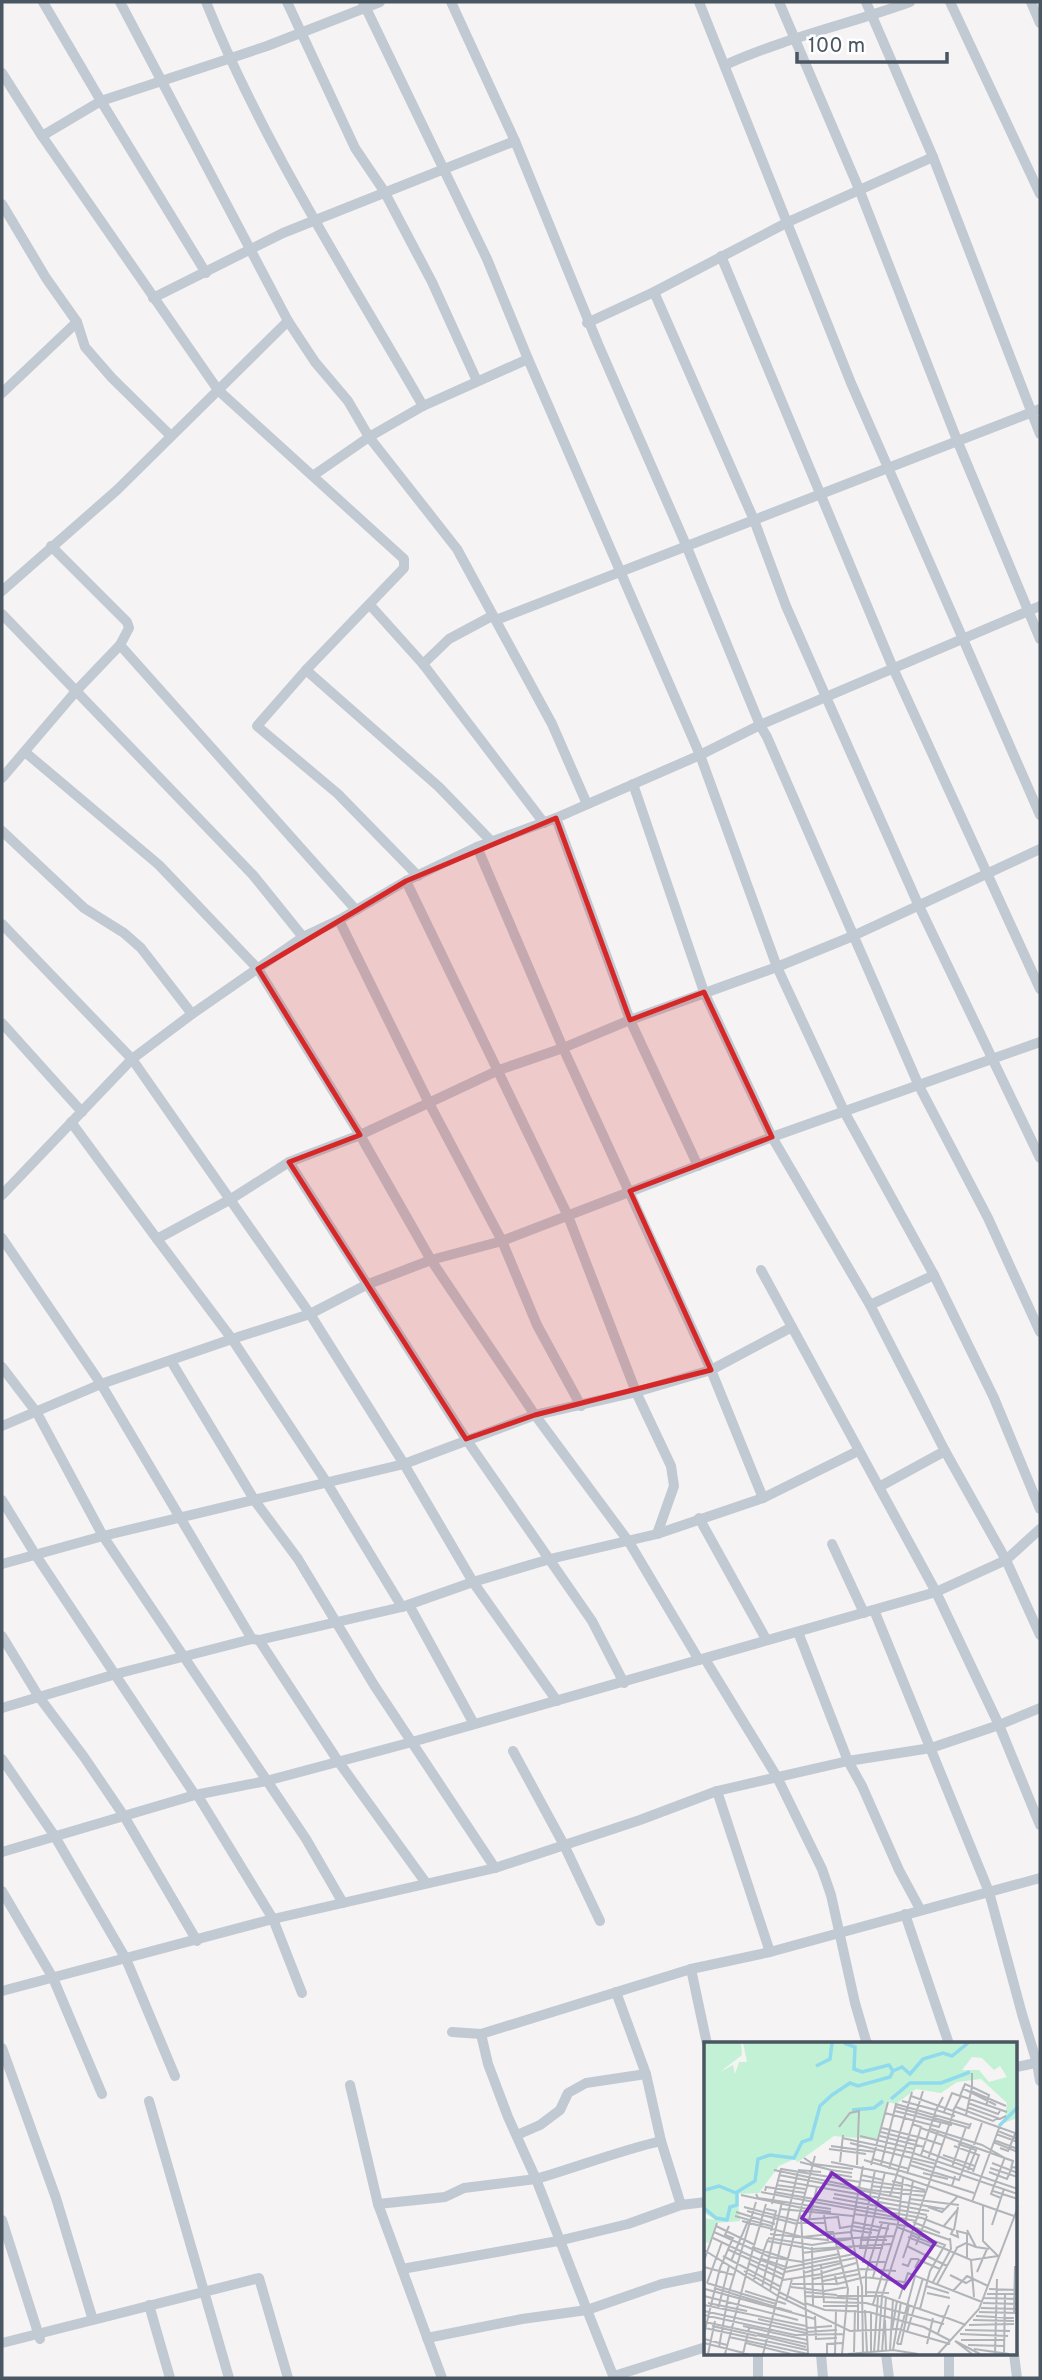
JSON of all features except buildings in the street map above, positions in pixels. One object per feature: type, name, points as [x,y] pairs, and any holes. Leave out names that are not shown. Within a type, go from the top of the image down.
[{"type":"street","points":[[43,2],[206,273]]},
{"type":"street","points":[[120,2],[288,321],[315,362],[348,401],[369,437],[457,549],[552,724],[587,804]]},
{"type":"street","points":[[206,2],[229,58],[313,221],[423,406]]},
{"type":"street","points":[[287,2],[355,148],[383,191],[432,282],[477,381]]},
{"type":"street","points":[[42,136],[101,101],[301,33],[364,5],[380,2]]},
{"type":"street","points":[[451,2],[515,141],[760,725],[919,1086],[988,1218],[1040,1332]]},
{"type":"street","points":[[699,2],[886,467],[941,585],[1040,815]]},
{"type":"street","points":[[779,2],[859,189],[957,440],[1040,639]]},
{"type":"street","points":[[866,2],[1036,410],[1040,433]]},
{"type":"street","points":[[725,65],[794,37],[872,16],[910,2]]},
{"type":"street","points":[[950,2],[1040,194]]},
{"type":"street","points":[[1031,2],[1040,23]]},
{"type":"street","points":[[364,5],[487,258],[619,572],[700,755],[777,967],[845,1113],[934,1275],[994,1398],[1040,1509]]},
{"type":"street","points":[[2,74],[218,390],[405,561],[404,568],[306,670],[257,726],[338,794],[418,876]]},
{"type":"street","points":[[153,298],[313,221],[383,191],[515,141]]},
{"type":"street","points":[[587,323],[654,292],[788,222],[933,158]]},
{"type":"street","points":[[2,204],[76,322],[86,347],[112,378],[171,436]]},
{"type":"street","points":[[721,256],[893,668],[1040,989]]},
{"type":"street","points":[[654,292],[754,520],[786,606],[918,904],[1040,1158]]},
{"type":"street","points":[[2,591],[117,490],[288,321]]},
{"type":"street","points":[[2,393],[76,322]]},
{"type":"street","points":[[314,475],[369,437],[423,406],[528,359]]},
{"type":"street","points":[[496,620],[1036,410]]},
{"type":"street","points":[[2,778],[128,633],[127,622],[51,546]]},
{"type":"street","points":[[370,605],[423,664],[544,822]]},
{"type":"street","points":[[2,1195],[132,1059],[303,937],[477,847],[556,818],[700,755],[760,725],[1040,606]]},
{"type":"street","points":[[2,614],[253,875],[303,937]]},
{"type":"street","points":[[423,664],[449,639],[492,616],[496,620]]},
{"type":"street","points":[[120,645],[356,910]]},
{"type":"street","points":[[306,670],[439,786],[491,841]]},
{"type":"street","points":[[25,751],[159,864],[258,969],[360,1135],[431,1260],[535,1415],[628,1542],[777,1777],[802,1833],[822,1869],[866,2042]]},
{"type":"street","points":[[634,783],[704,992],[772,1137],[870,1305],[945,1451],[1006,1560],[1040,1636]]},
{"type":"street","points":[[556,818],[630,1020],[698,1166]]},
{"type":"street","points":[[2,831],[84,908],[132,940],[192,1014]]},
{"type":"street","points":[[477,847],[563,1048],[711,1370],[763,1498]]},
{"type":"street","points":[[157,1239],[231,1199],[289,1162],[360,1135],[499,1070],[853,936],[1040,849]]},
{"type":"street","points":[[407,881],[568,1216],[636,1392],[671,1466],[674,1486],[657,1534]]},
{"type":"street","points":[[339,920],[429,1103],[502,1241],[537,1325],[580,1406]]},
{"type":"street","points":[[2,924],[132,1059],[310,1314],[404,1464],[473,1582],[557,1700]]},
{"type":"street","points":[[2,1023],[82,1112]]},
{"type":"street","points":[[2,1426],[101,1384],[310,1314],[366,1285],[431,1260],[502,1241],[772,1137],[1040,1042]]},
{"type":"street","points":[[71,1122],[232,1339],[405,1606],[474,1724]]},
{"type":"street","points":[[289,1162],[467,1439],[592,1621],[624,1683]]},
{"type":"street","points":[[2,1238],[101,1384],[180,1519],[256,1639],[338,1761],[426,1883]]},
{"type":"street","points":[[761,1270],[936,1592],[999,1725],[1040,1825]]},
{"type":"street","points":[[870,1305],[934,1275]]},
{"type":"street","points":[[2,1564],[103,1536],[404,1464],[535,1415],[636,1392],[711,1370],[792,1327]]},
{"type":"street","points":[[171,1361],[256,1501],[298,1559],[335,1623],[495,1868]]},
{"type":"street","points":[[2,1367],[37,1413],[103,1536],[306,1839],[344,1903]]},
{"type":"street","points":[[2,1708],[184,1656],[405,1606],[550,1559],[657,1534],[763,1498],[858,1451]]},
{"type":"street","points":[[878,1487],[945,1451]]},
{"type":"street","points":[[2,1500],[35,1555],[196,1796],[273,1919],[302,1993]]},
{"type":"street","points":[[699,1518],[766,1639]]},
{"type":"street","points":[[2,1852],[196,1796],[266,1781],[624,1683],[766,1639],[936,1592],[1006,1560],[1040,1529]]},
{"type":"street","points":[[832,1544],[869,1612],[931,1748],[989,1892],[1022,2014],[1039,2062],[1040,2081]]},
{"type":"street","points":[[798,1632],[848,1761],[919,1909]]},
{"type":"street","points":[[2,1636],[39,1697],[84,1756],[124,1816],[197,1941]]},
{"type":"street","points":[[2,1991],[273,1919],[495,1868],[640,1820],[717,1791],[848,1761],[931,1748],[999,1725],[1040,1707]]},
{"type":"street","points":[[513,1751],[564,1845],[600,1921]]},
{"type":"street","points":[[2,1759],[54,1835],[126,1959],[175,2076]]},
{"type":"street","points":[[717,1791],[770,1952]]},
{"type":"street","points":[[452,2032],[481,2034],[691,1969],[770,1952],[1040,1878]]},
{"type":"street","points":[[2,1891],[53,1978],[102,2094]]},
{"type":"street","points":[[905,1914],[948,2042]]},
{"type":"street","points":[[691,1969],[707,2042]]},
{"type":"street","points":[[616,1992],[646,2074],[661,2141],[681,2205]]},
{"type":"street","points":[[481,2034],[488,2064],[508,2118],[536,2179],[558,2241],[614,2377],[704,2348]]},
{"type":"street","points":[[2,2048],[56,2198],[92,2317]]},
{"type":"street","points":[[1018,2067],[1039,2062]]},
{"type":"street","points":[[517,2135],[540,2125],[560,2110],[568,2093],[586,2083],[646,2074]]},
{"type":"street","points":[[350,2085],[378,2204],[442,2378]]},
{"type":"street","points":[[149,2101],[229,2378]]},
{"type":"street","points":[[378,2204],[445,2197],[464,2189],[536,2179],[602,2156],[661,2141]]},
{"type":"street","points":[[402,2269],[558,2241],[628,2224],[681,2205],[704,2202]]},
{"type":"street","points":[[2,2220],[40,2339]]},
{"type":"street","points":[[427,2337],[522,2319],[587,2311],[662,2284],[704,2275]]},
{"type":"street","points":[[2,2343],[259,2278],[288,2378]]},
{"type":"street","points":[[149,2305],[170,2378]]},
{"type":"street","points":[[758,2356],[758,2378]]},
{"type":"street","points":[[821,2356],[822,2378]]},
{"type":"street","points":[[886,2356],[888,2378]]},
{"type":"street","points":[[949,2356],[949,2378]]},
{"type":"street","points":[[1014,2356],[1017,2378]]},
{"type":"highlighted area","points":[[556,818],[630,1020],[704,992],[772,1137],[630,1191],[711,1370],[535,1415],[466,1439],[289,1162],[360,1135],[258,969],[406,881]]}]
